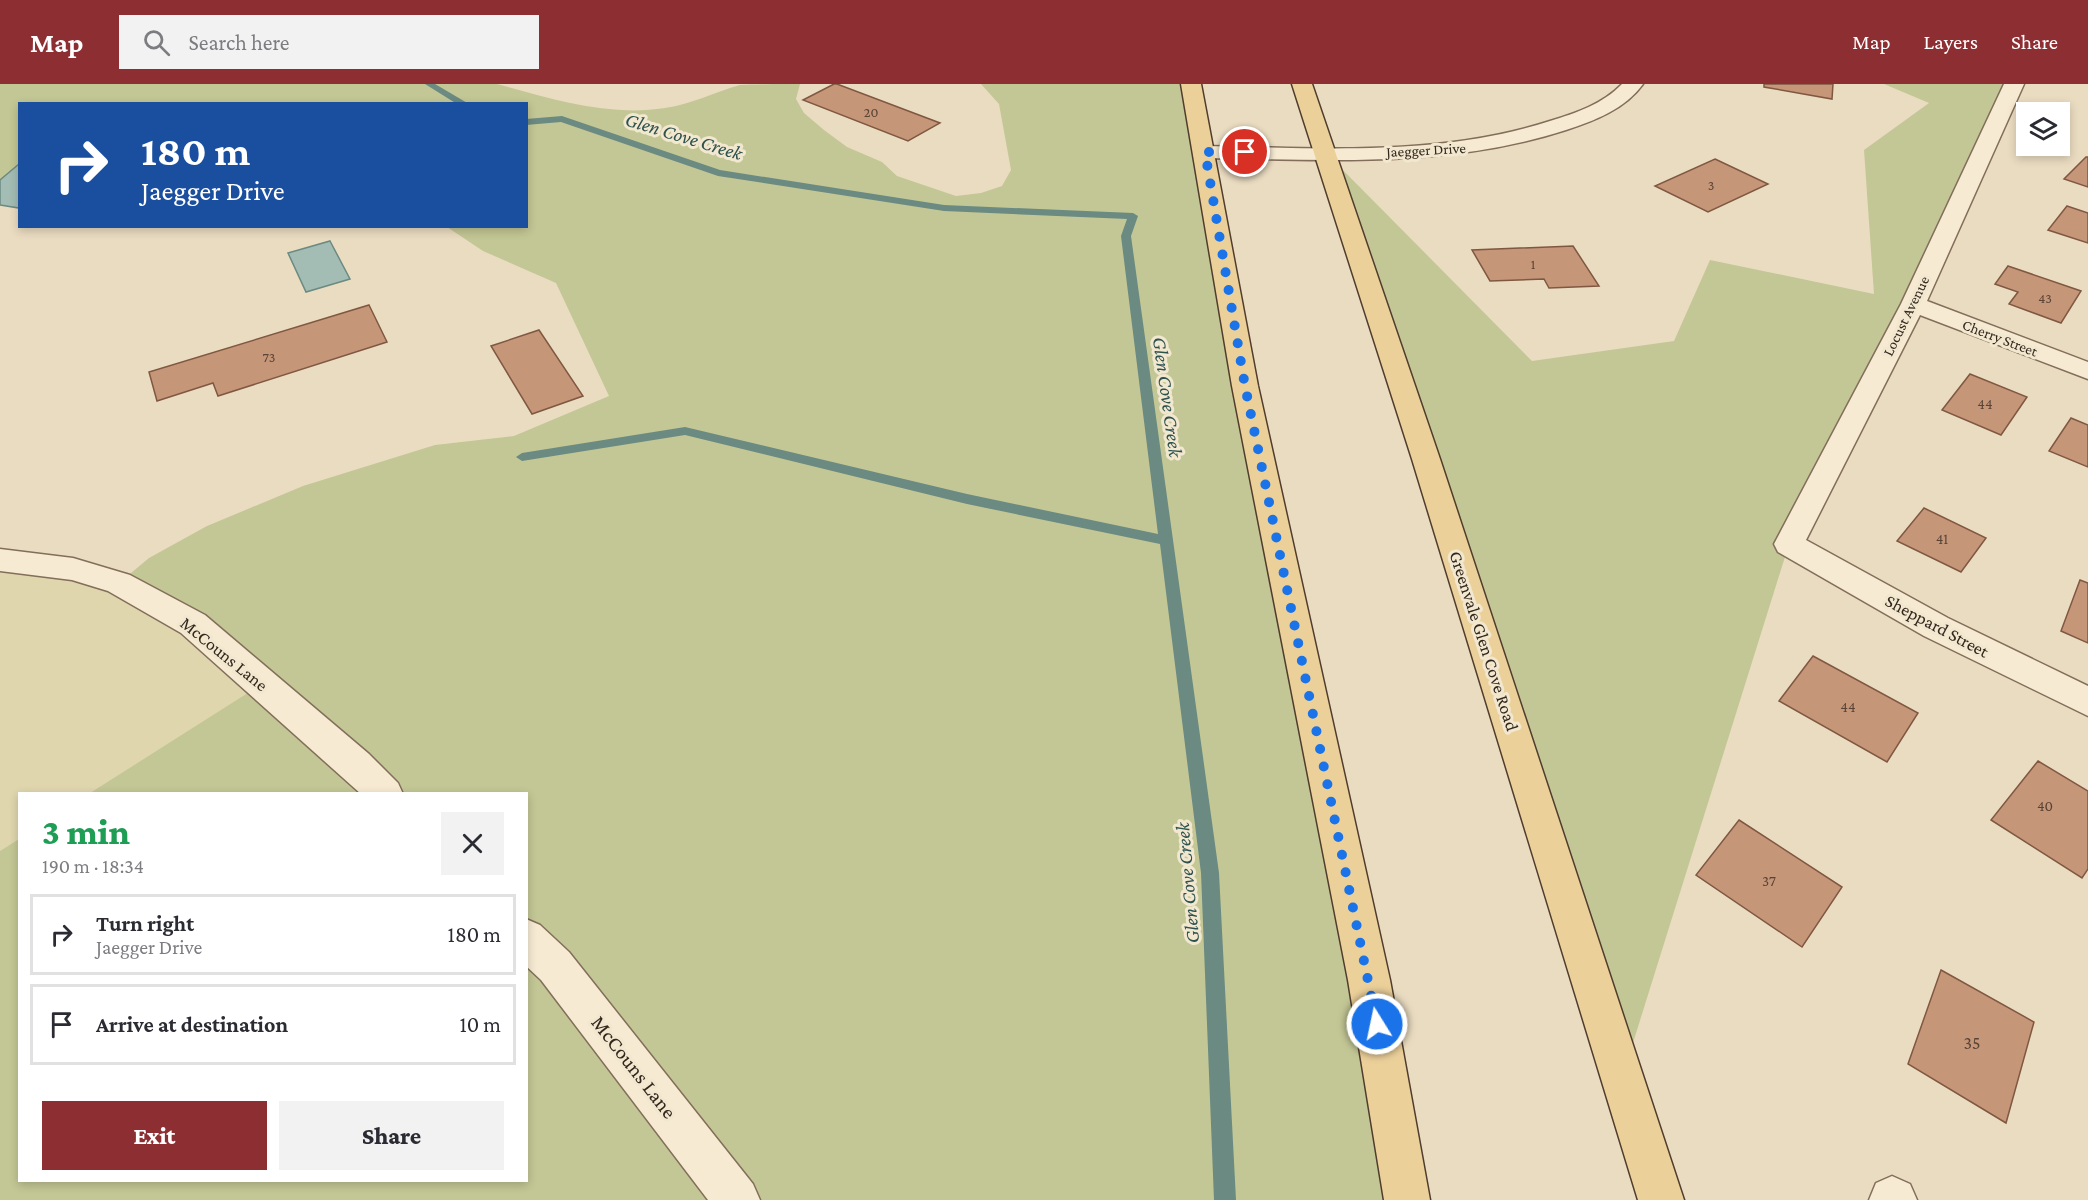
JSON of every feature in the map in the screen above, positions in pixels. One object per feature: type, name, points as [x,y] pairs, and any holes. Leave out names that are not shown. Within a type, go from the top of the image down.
[{"type":"main road","points":[[1191,84],[1205,152],[1245,386],[1369,980],[1407,1200]]},
{"type":"main road","name":"Greenvale Glen Cove Road","points":[[1302,84],[1422,448],[1661,1200]]},
{"type":"street","name":"Jaegger Drive","points":[[1205,152],[1409,153],[1496,144],[1548,130],[1597,111],[1633,84]]},
{"type":"street","name":"Locust Avenue","points":[[1789,544],[1913,304],[2014,84]]},
{"type":"street","name":"Cherry Street","points":[[1913,304],[2088,371]]},
{"type":"street","name":"Sheppard Street","points":[[1789,544],[1936,627],[2088,702]]},
{"type":"street","name":"McCouns Lane","points":[[0,560],[73,569],[119,584],[193,624],[356,765],[383,792]]},
{"type":"street","name":"McCouns Lane","points":[[528,940],[555,966],[737,1200]]},
{"type":"shaded area","points":[[0,560],[119,583],[263,684],[92,792],[18,792],[18,840],[0,851]]},
{"type":"green space","points":[[0,84],[497,84],[580,105],[644,110],[685,104],[740,85],[800,84],[796,99],[804,113],[847,147],[882,162],[897,176],[956,196],[981,193],[1002,186],[1011,170],[999,104],[981,84],[1191,84],[1407,1200],[0,1200],[0,851],[18,840],[18,1182],[528,1182],[528,792],[92,792],[262,684],[119,583],[149,558],[207,526],[303,486],[435,445],[514,436],[609,396],[556,283],[483,251],[448,228],[528,228],[528,102],[18,102],[18,165],[0,180]]},
{"type":"green space","points":[[1884,84],[2014,84],[1789,544],[1622,1078],[1326,153],[1532,361],[1674,341],[1710,260],[1874,294],[1864,150],[1929,103]]},
{"type":"water","points":[[18,165],[18,208],[0,205],[0,180]]},
{"type":"water","points":[[330,241],[350,279],[306,292],[288,253]]},
{"type":"building","points":[[834,84],[940,123],[908,141],[803,100]]},
{"type":"building","points":[[1764,84],[1833,84],[1832,99],[1764,87]]},
{"type":"building","points":[[2088,157],[2088,187],[2064,179]]},
{"type":"building","points":[[1715,159],[1768,184],[1708,212],[1655,186]]},
{"type":"building","points":[[2067,206],[2088,213],[2088,243],[2048,230]]},
{"type":"building","points":[[1573,246],[1599,286],[1549,288],[1544,279],[1490,281],[1472,250]]},
{"type":"building","points":[[2008,266],[2081,291],[2061,323],[2009,304],[2018,292],[1995,284]]},
{"type":"building","points":[[369,305],[387,342],[218,396],[213,383],[157,401],[149,372]]},
{"type":"building","points":[[539,330],[583,396],[532,414],[491,346]]},
{"type":"building","points":[[1970,374],[2027,397],[2001,435],[1942,410]]},
{"type":"building","points":[[2071,418],[2088,425],[2088,467],[2049,451]]},
{"type":"building","points":[[1924,508],[1986,538],[1961,572],[1897,541]]},
{"type":"building","points":[[2080,580],[2088,583],[2088,643],[2061,631]]},
{"type":"building","points":[[1813,656],[1918,713],[1887,762],[1779,701]]},
{"type":"building","points":[[2038,761],[2088,791],[2088,869],[2082,878],[1991,820]]},
{"type":"building","points":[[1739,820],[1842,887],[1802,947],[1696,875]]},
{"type":"building","points":[[1941,970],[2034,1022],[2006,1123],[1908,1064]]},
{"type":"waterway","name":"Glen Cove Creek","points":[[429,84],[461,102]]},
{"type":"waterway","name":"Glen Cove Creek","points":[[528,122],[562,119],[718,173],[944,208],[1133,216],[1126,236],[1210,873],[1225,1200]]},
{"type":"waterway","points":[[522,457],[685,431],[967,499],[1166,540]]},
{"type":"route","points":[[1245,152],[1205,152],[1245,386],[1377,1024]]}]
